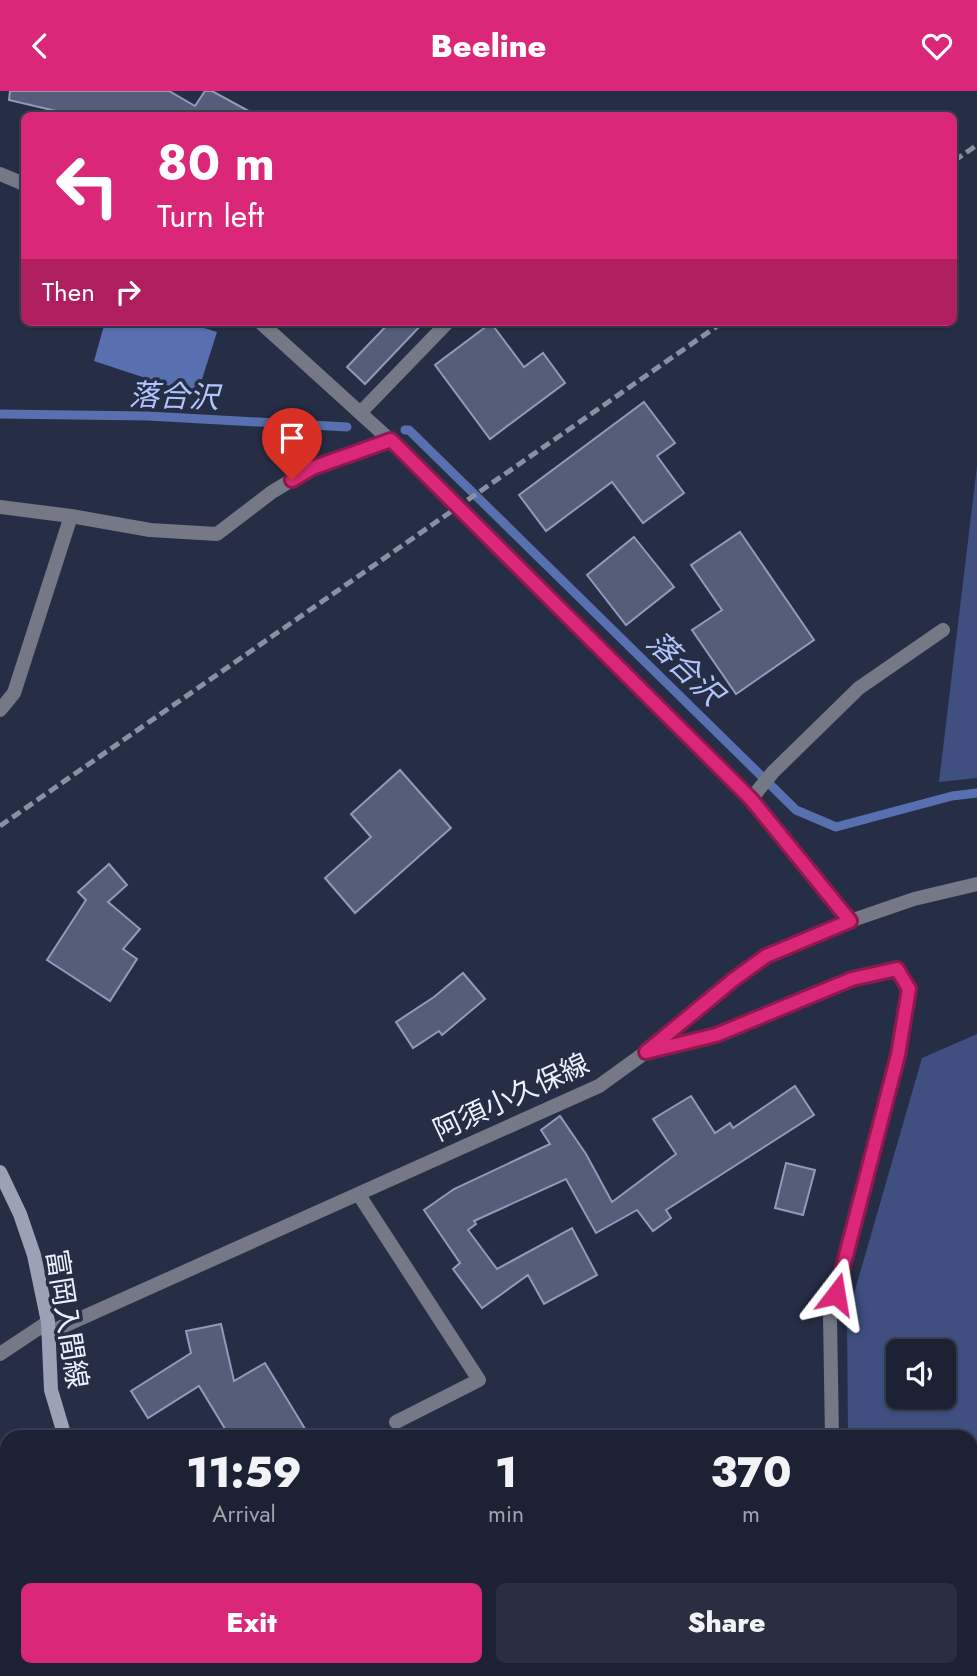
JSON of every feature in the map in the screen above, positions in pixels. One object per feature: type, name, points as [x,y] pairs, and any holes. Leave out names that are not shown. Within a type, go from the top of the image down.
[{"type":"main road","name":"富岡入間線","points":[[0,1172],[20,1214],[34,1255],[48,1327],[51,1390],[63,1430]]},
{"type":"street","points":[[0,174],[21,183]]},
{"type":"street","points":[[264,326],[391,440],[754,795],[850,921]]},
{"type":"street","points":[[361,412],[444,326]]},
{"type":"street","points":[[0,507],[150,530],[217,534],[272,492],[312,468],[391,440]]},
{"type":"street","points":[[0,710],[13,693],[71,516]]},
{"type":"street","points":[[754,795],[859,688],[943,630]]},
{"type":"street","name":"阿須小久保線","points":[[0,1354],[48,1327],[359,1195],[598,1086],[646,1052],[766,956],[850,921],[914,899],[977,884]]},
{"type":"street","points":[[646,1052],[716,1035],[852,979],[897,969],[909,989],[898,1055],[830,1317],[832,1430]]},
{"type":"street","points":[[359,1195],[479,1380],[396,1422]]},
{"type":"shaded area","points":[[104,326],[198,326],[217,332],[197,395],[94,361]]},
{"type":"shaded area","points":[[977,466],[977,778],[939,782]]},
{"type":"shaded area","points":[[977,1034],[977,1430],[848,1430],[847,1318],[922,1058]]},
{"type":"building","points":[[10,91],[169,91],[195,106],[205,91],[212,91],[250,112],[60,112],[9,100]]},
{"type":"building","points":[[386,326],[420,326],[365,384],[347,367]]},
{"type":"building","points":[[487,326],[493,326],[524,367],[543,353],[565,383],[490,439],[435,365]]},
{"type":"building","points":[[644,402],[675,443],[657,456],[684,493],[643,523],[612,482],[546,531],[519,495]]},
{"type":"building","points":[[740,532],[814,640],[736,694],[692,630],[722,610],[691,565]]},
{"type":"building","points":[[634,537],[674,587],[626,625],[587,575]]},
{"type":"building","points":[[400,770],[451,828],[355,913],[325,878],[371,837],[351,814]]},
{"type":"building","points":[[109,864],[127,885],[108,902],[140,929],[123,949],[137,959],[110,1001],[47,960],[86,900],[78,892]]},
{"type":"building","points":[[463,973],[485,999],[442,1035],[439,1031],[413,1048],[396,1022],[434,997]]},
{"type":"building","points":[[795,1086],[814,1115],[666,1210],[671,1218],[653,1231],[637,1210],[596,1233],[566,1179],[474,1221],[476,1224],[468,1230],[497,1269],[572,1228],[597,1275],[544,1304],[528,1275],[482,1308],[453,1269],[460,1263],[424,1210],[454,1189],[550,1144],[541,1130],[560,1116],[586,1154],[612,1202],[676,1154],[653,1119],[691,1096],[715,1133],[730,1123],[733,1128]]},
{"type":"building","points":[[786,1163],[815,1170],[803,1215],[775,1208]]},
{"type":"building","points":[[221,1324],[234,1381],[265,1363],[306,1430],[226,1430],[199,1386],[148,1418],[131,1391],[191,1353],[186,1331]]},
{"type":"waterway","name":"落合沢","points":[[0,414],[148,416],[347,427]]},
{"type":"waterway","name":"落合沢","points":[[405,430],[409,430],[796,810],[836,827],[952,796],[977,793]]},
{"type":"railway","points":[[957,159],[977,145]]},
{"type":"railway","points":[[0,826],[717,326]]},
{"type":"route","points":[[292,480],[312,468],[391,440],[751,799],[850,921],[766,956],[646,1052],[716,1035],[852,979],[897,969],[909,989],[898,1055],[836,1294]]}]
